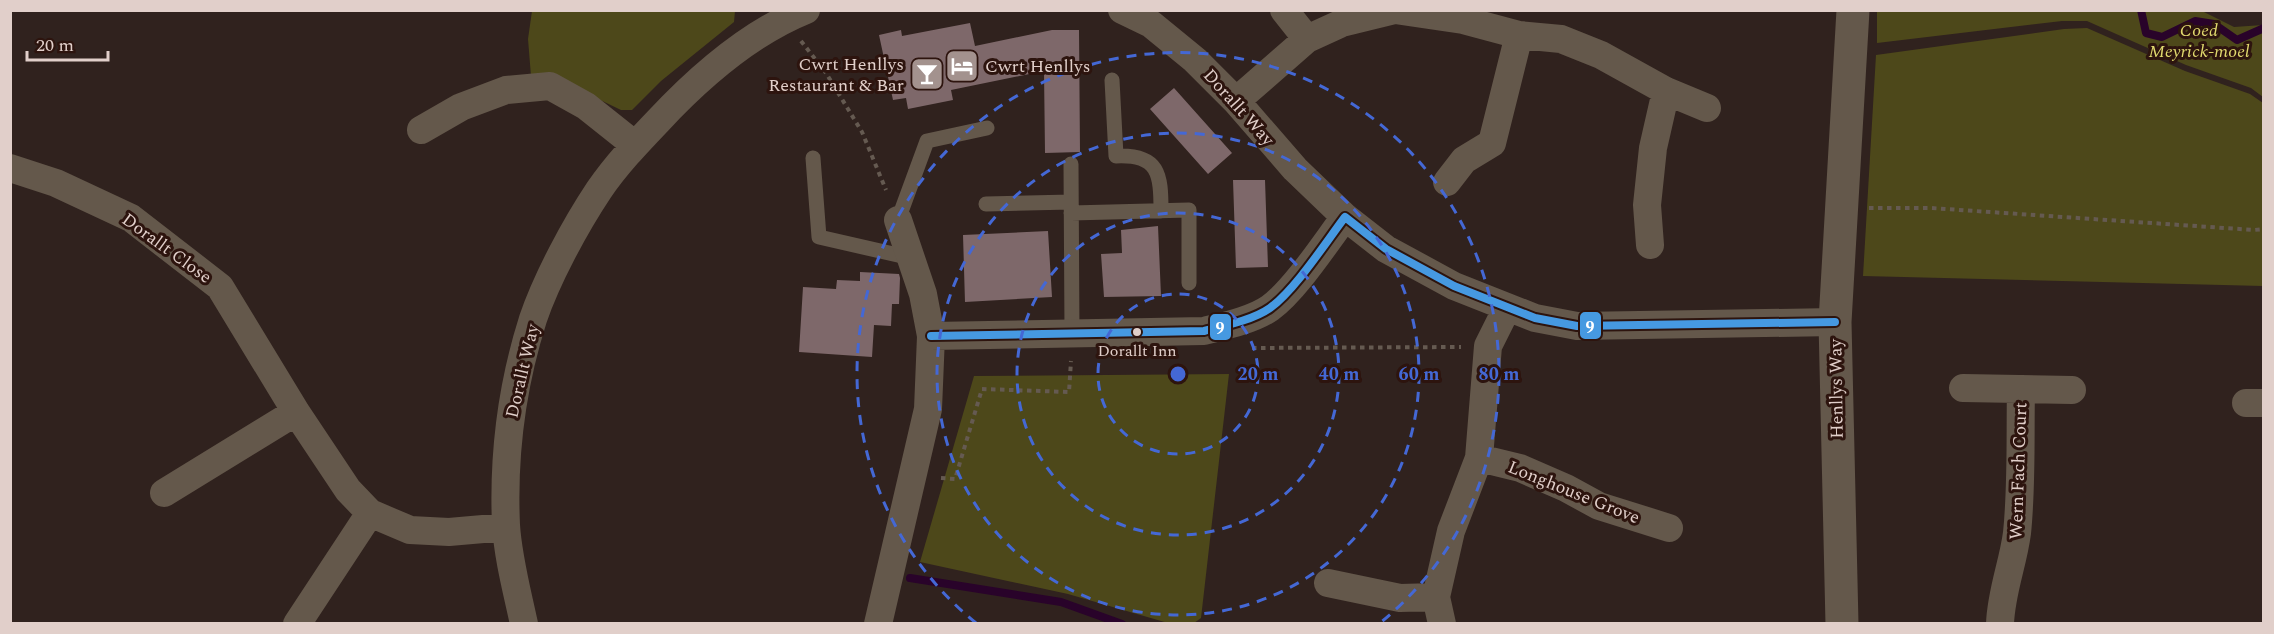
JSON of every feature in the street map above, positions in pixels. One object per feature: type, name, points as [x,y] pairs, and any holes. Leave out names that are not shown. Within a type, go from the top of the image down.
[{"type":"street","name":"Dorallt Way","points":[[1122,10],[1151,24],[1195,60],[1236,101],[1294,170],[1345,217],[1386,249],[1454,286],[1535,318],[1577,326],[1835,322]]},
{"type":"street","points":[[1284,10],[1307,39]]},
{"type":"street","points":[[1236,101],[1307,39],[1342,23],[1395,10],[1463,20],[1520,35],[1561,39],[1601,55],[1666,91],[1707,108]]},
{"type":"street","name":"Henllys Way","points":[[1842,624],[1835,322],[1853,10]]},
{"type":"street","name":"Dorallt Way","points":[[524,624],[514,578],[507,527],[505,475],[510,422],[534,319],[560,260],[600,190],[635,145],[675,102],[721,61],[789,13]]},
{"type":"street","points":[[1448,182],[1464,160],[1492,143],[1520,35]]},
{"type":"street","points":[[421,130],[461,107],[506,90],[550,86],[586,106],[635,145]]},
{"type":"street","points":[[1650,245],[1647,206],[1653,148],[1666,91]]},
{"type":"street","name":"Dorallt Close","points":[[10,168],[56,183],[131,218],[220,286],[296,412],[348,490],[370,513],[410,530],[449,532],[507,527]]},
{"type":"street","points":[[931,336],[1204,331],[1236,323],[1270,308],[1295,282],[1345,217]]},
{"type":"street","points":[[878,624],[928,409],[931,336],[923,294],[898,220]]},
{"type":"street","points":[[1328,583],[1400,598],[1439,610],[1451,531],[1479,458],[1488,346],[1508,308]]},
{"type":"street","points":[[1964,388],[2072,390]]},
{"type":"street","name":"Wern Fach Court","points":[[2000,624],[2003,595],[2013,559],[2017,530],[2021,389]]},
{"type":"street","points":[[164,492],[296,412]]},
{"type":"street","name":"Longhouse Grove","points":[[1479,458],[1520,468],[1566,488],[1599,506],[1669,528]]},
{"type":"street","points":[[297,624],[370,513]]},
{"type":"lane","points":[[1112,80],[1116,156],[1134,155],[1144,158],[1154,168],[1159,177],[1161,211]]},
{"type":"lane","points":[[898,220],[927,141],[987,128]]},
{"type":"lane","points":[[813,158],[819,237],[911,258]]},
{"type":"lane","points":[[1071,164],[1072,333]]},
{"type":"lane","points":[[986,204],[1161,211],[1189,210],[1189,283]]},
{"type":"path","points":[[789,13],[861,132],[898,220]]},
{"type":"path","points":[[1842,208],[1931,208],[2264,231]]},
{"type":"path","points":[[1217,328],[1233,348],[1488,346]]},
{"type":"path","points":[[913,475],[955,479],[982,389],[1069,392],[1072,333]]},
{"type":"green space","points":[[532,11],[735,11],[734,22],[661,81],[632,110],[621,110],[592,96],[531,76],[528,39]]},
{"type":"green space","name":"Coed Meyrick-moel","points":[[1877,11],[2202,11],[2234,27],[2263,25],[2263,97],[2251,88],[2186,65],[2087,21],[2062,21],[1877,43]]},
{"type":"green space","points":[[2087,28],[2185,71],[2250,94],[2263,103],[2263,286],[1863,276],[1876,55],[2064,29]]},
{"type":"green space","points":[[1229,374],[1201,618],[1194,623],[1168,623],[1068,594],[920,562],[974,376]]},
{"type":"building","points":[[970,23],[975,46],[1052,30],[1079,30],[1080,152],[1045,153],[1044,71],[951,90],[953,100],[908,109],[906,98],[893,100],[879,35],[901,30],[902,36]]},
{"type":"building","points":[[1174,88],[1232,153],[1208,174],[1150,109]]},
{"type":"building","points":[[1233,180],[1265,180],[1268,267],[1236,268]]},
{"type":"building","points":[[1158,226],[1161,296],[1104,297],[1101,254],[1122,253],[1121,230]]},
{"type":"building","points":[[1048,231],[1052,297],[965,302],[963,235]]},
{"type":"building","points":[[860,272],[899,274],[900,278],[899,304],[892,304],[891,326],[874,325],[872,357],[799,352],[803,287],[836,289],[837,280],[860,281]]},
{"type":"waterway","points":[[2141,10],[2146,33],[2162,37],[2195,21],[2214,24],[2237,40],[2264,28]]},
{"type":"waterway","points":[[910,578],[1061,602],[1122,624]]},
{"type":"transit line","name":"9","points":[[931,336],[1204,331],[1238,322],[1263,312],[1280,300],[1300,278],[1345,217],[1386,249],[1454,286],[1535,318],[1577,326],[1835,322]]},
{"type":"place","name":"Cwrt Henllys","points":[[962,66]]},
{"type":"place","name":"Cwrt Henllys Restaurant & Bar","points":[[927,74]]},
{"type":"place","name":"Dorallt Inn","points":[[1137,332]]}]
